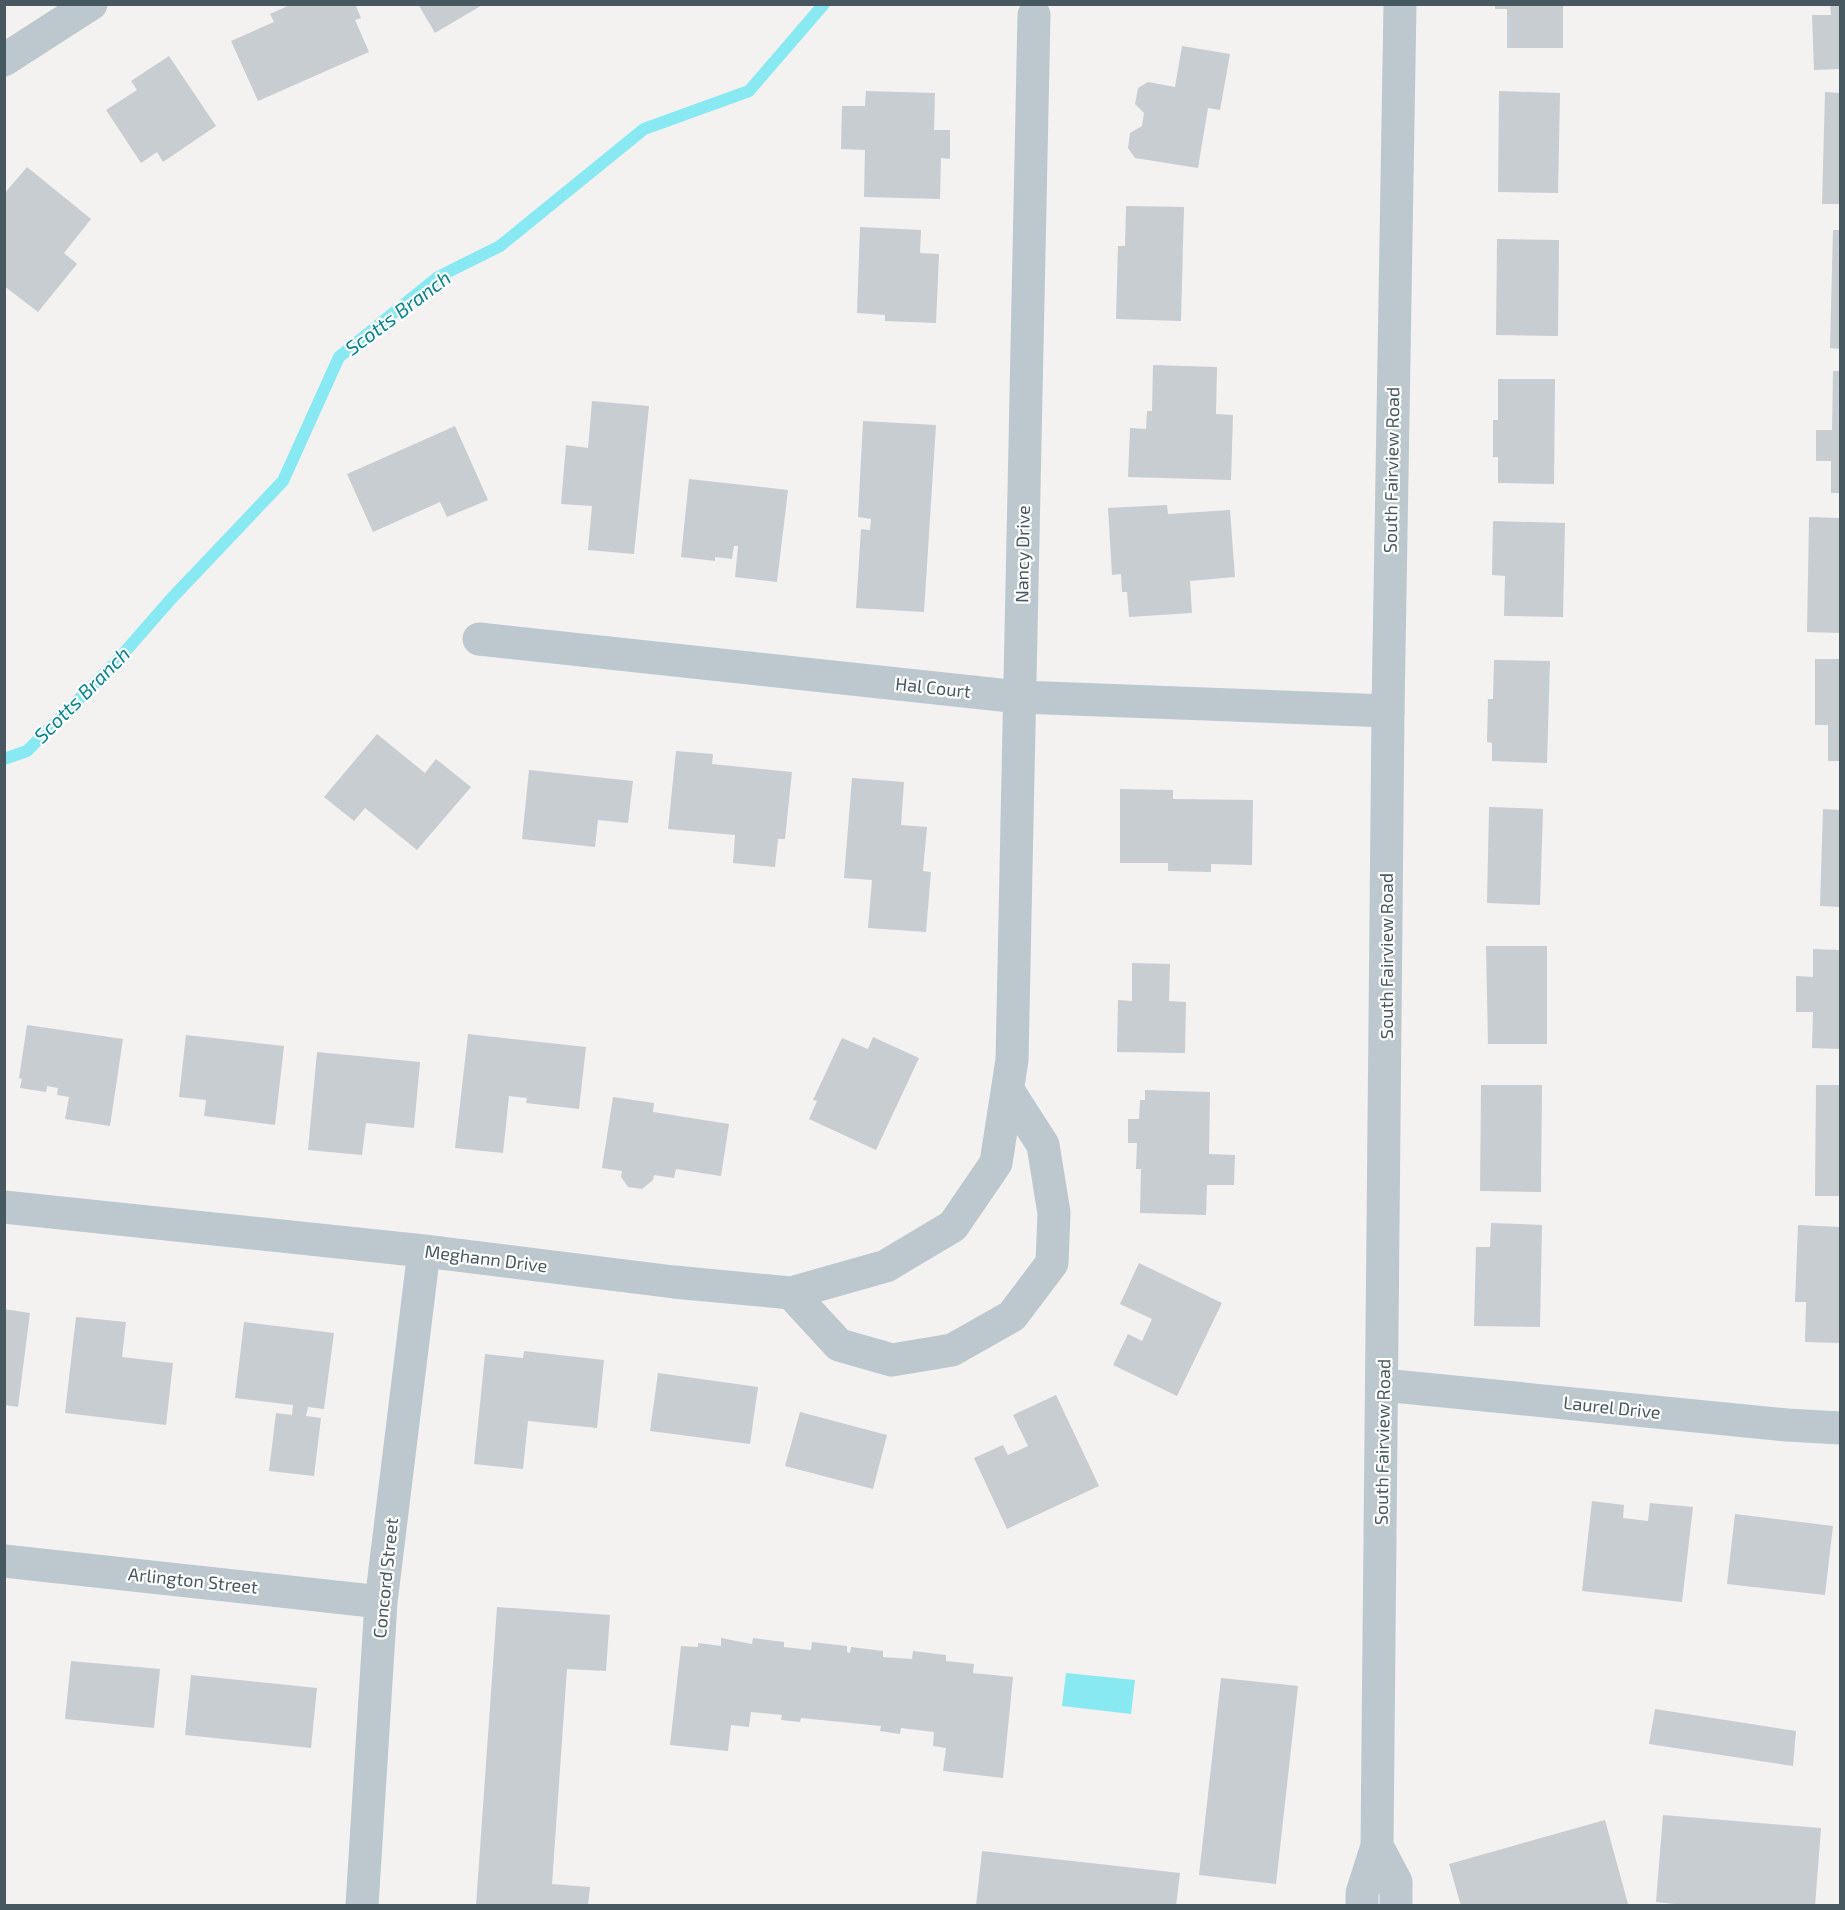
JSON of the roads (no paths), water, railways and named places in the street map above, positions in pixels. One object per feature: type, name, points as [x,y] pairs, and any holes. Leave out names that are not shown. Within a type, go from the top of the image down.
[{"type":"street","points":[[4,60],[91,4]]},
{"type":"street","name":"South Fairview Road","points":[[1362,1905],[1362,1893],[1377,1846],[1388,711],[1400,4]]},
{"type":"street","name":"Nancy Drive","points":[[953,1226],[996,1163],[1009,1092],[1012,1060],[1034,15]]},
{"type":"street","name":"Hal Court","points":[[479,639],[1020,698],[1388,711]]},
{"type":"street","points":[[791,1293],[839,1345],[892,1360],[952,1350],[1012,1316],[1052,1263],[1054,1212],[1043,1145],[1009,1092]]},
{"type":"street","name":"Meghann Drive","points":[[4,1207],[424,1251],[674,1282],[791,1293],[886,1266],[953,1226]]},
{"type":"street","name":"Concord Street","points":[[362,1905],[381,1602],[424,1251]]},
{"type":"street","name":"Laurel Drive","points":[[1383,1385],[1786,1425],[1840,1428]]},
{"type":"street","name":"Arlington Street","points":[[4,1561],[381,1602]]},
{"type":"street","points":[[1377,1846],[1396,1882],[1396,1905]]},
{"type":"water","points":[[1066,1673],[1135,1680],[1131,1714],[1062,1706]]},
{"type":"waterway","name":"Scotts Branch","points":[[4,759],[27,751],[116,662],[171,599],[283,481],[339,357],[438,277],[500,246],[644,129],[749,91],[824,4]]}]
